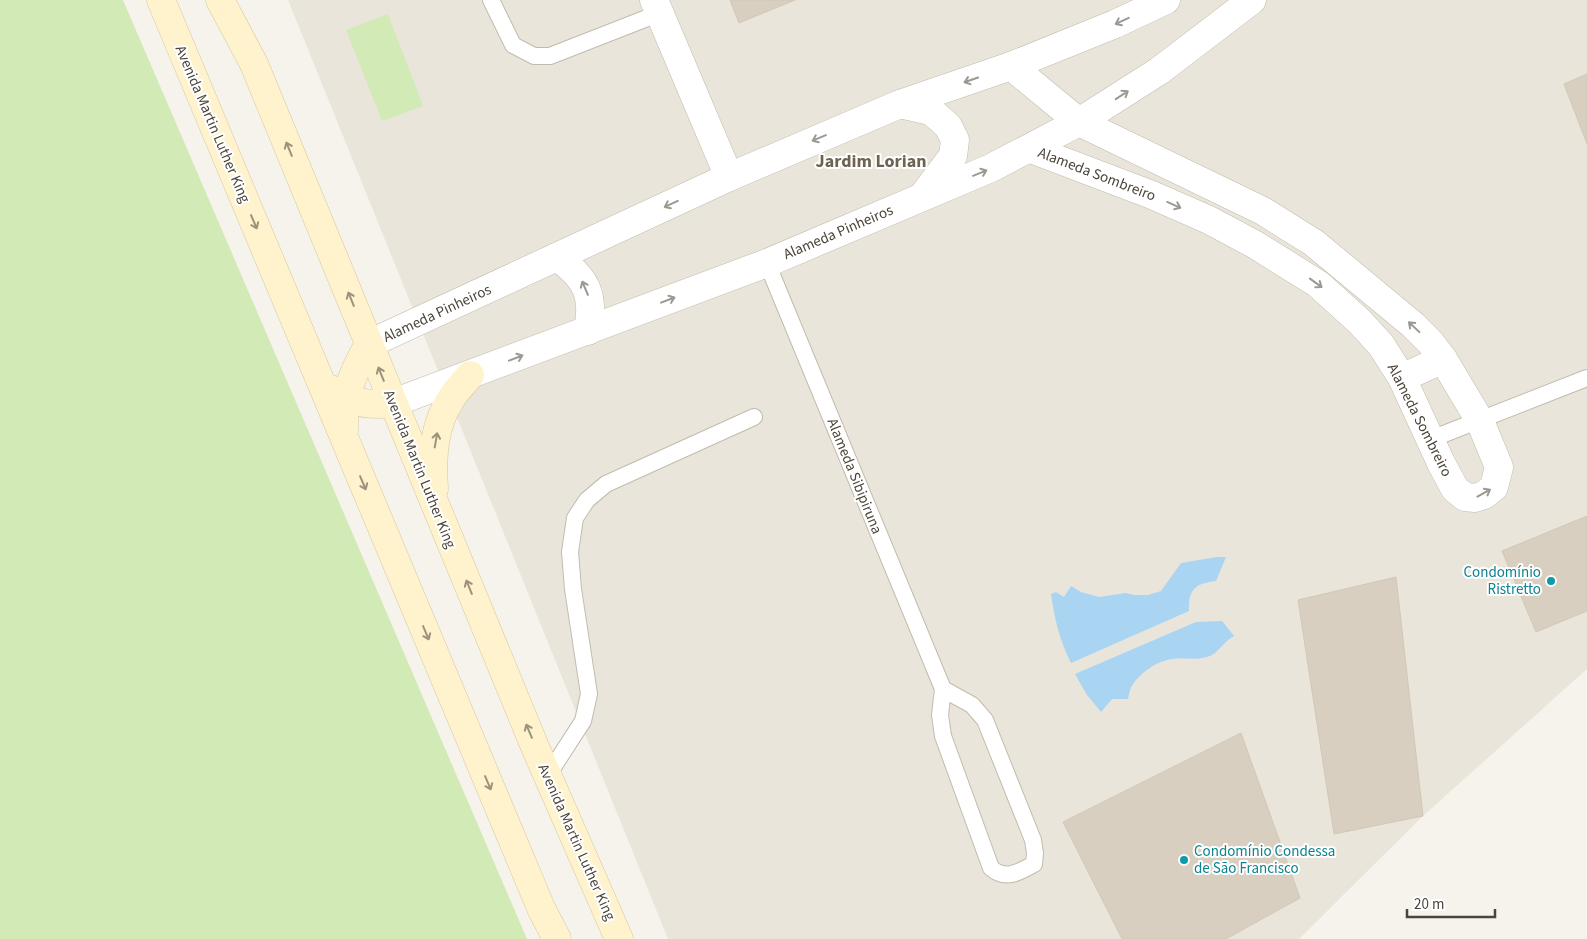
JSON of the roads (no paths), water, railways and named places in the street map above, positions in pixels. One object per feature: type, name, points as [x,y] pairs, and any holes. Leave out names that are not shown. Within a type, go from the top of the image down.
[{"type":"main road","name":"Avenida Martin Luther King","points":[[161,0],[537,899],[558,937]]},
{"type":"main road","name":"Avenida Martin Luther King","points":[[220,0],[254,64],[548,775],[619,939]]},
{"type":"main road","points":[[344,438],[343,413],[345,397],[350,379],[369,344]]},
{"type":"main road","points":[[436,506],[433,467],[434,441],[440,420],[450,399],[470,375]]},
{"type":"main road","points":[[319,378],[333,390],[361,404],[393,403]]},
{"type":"main road","points":[[598,939],[602,924],[599,891]]},
{"type":"street","name":"Alameda Pinheiros","points":[[369,344],[729,177],[900,104],[1011,66],[1116,24],[1166,0]]},
{"type":"street","name":"Alameda Pinheiros","points":[[393,403],[767,263],[991,168],[1080,122],[1159,71],[1252,0]]},
{"type":"street","points":[[657,7],[729,177]]},
{"type":"street","name":"Alameda Sombreiro","points":[[1011,66],[1080,122],[1263,211],[1314,243],[1413,325],[1443,359],[1480,421],[1499,467],[1494,487],[1484,495],[1475,498],[1465,497],[1455,489],[1402,378],[1381,345],[1360,322],[1330,295],[1297,270],[1209,220],[1152,195],[1031,149]]},
{"type":"street","points":[[900,104],[931,111],[948,126],[955,140],[953,156],[922,196]]},
{"type":"street","points":[[556,257],[574,270],[587,288],[591,313],[588,331]]},
{"type":"street","points":[[1402,378],[1443,359]]},
{"type":"lane","points":[[491,0],[513,45],[534,56],[550,56],[657,7]]},
{"type":"lane","name":"Alameda Sibipiruna","points":[[767,263],[943,689]]},
{"type":"lane","points":[[1431,439],[1587,378]]},
{"type":"lane","points":[[548,775],[583,721],[589,694],[573,589],[570,552],[575,518],[587,500],[606,484],[754,417]]},
{"type":"lane","points":[[943,689],[972,705],[985,720],[1033,840],[1036,853],[1034,864],[1024,869],[1004,876],[991,868],[943,736],[940,715],[943,689]]},
{"type":"water","points":[[1226,557],[1216,581],[1203,583],[1195,588],[1190,597],[1189,611],[1071,663],[1058,629],[1051,594],[1056,592],[1064,597],[1071,586],[1081,592],[1099,597],[1126,593],[1148,595],[1161,591],[1181,563]]},
{"type":"water","points":[[1222,621],[1234,636],[1214,654],[1202,658],[1174,659],[1160,662],[1147,670],[1136,681],[1131,687],[1128,699],[1112,699],[1101,712],[1087,695],[1075,674],[1196,622]]},
{"type":"place","name":"Condomínio Ristretto","points":[[1551,581]]},
{"type":"place","name":"Condomínio Condessa de São Francisco","points":[[1184,860]]},
{"type":"district","name":"Jardim Lorian","points":[[871,161]]}]
